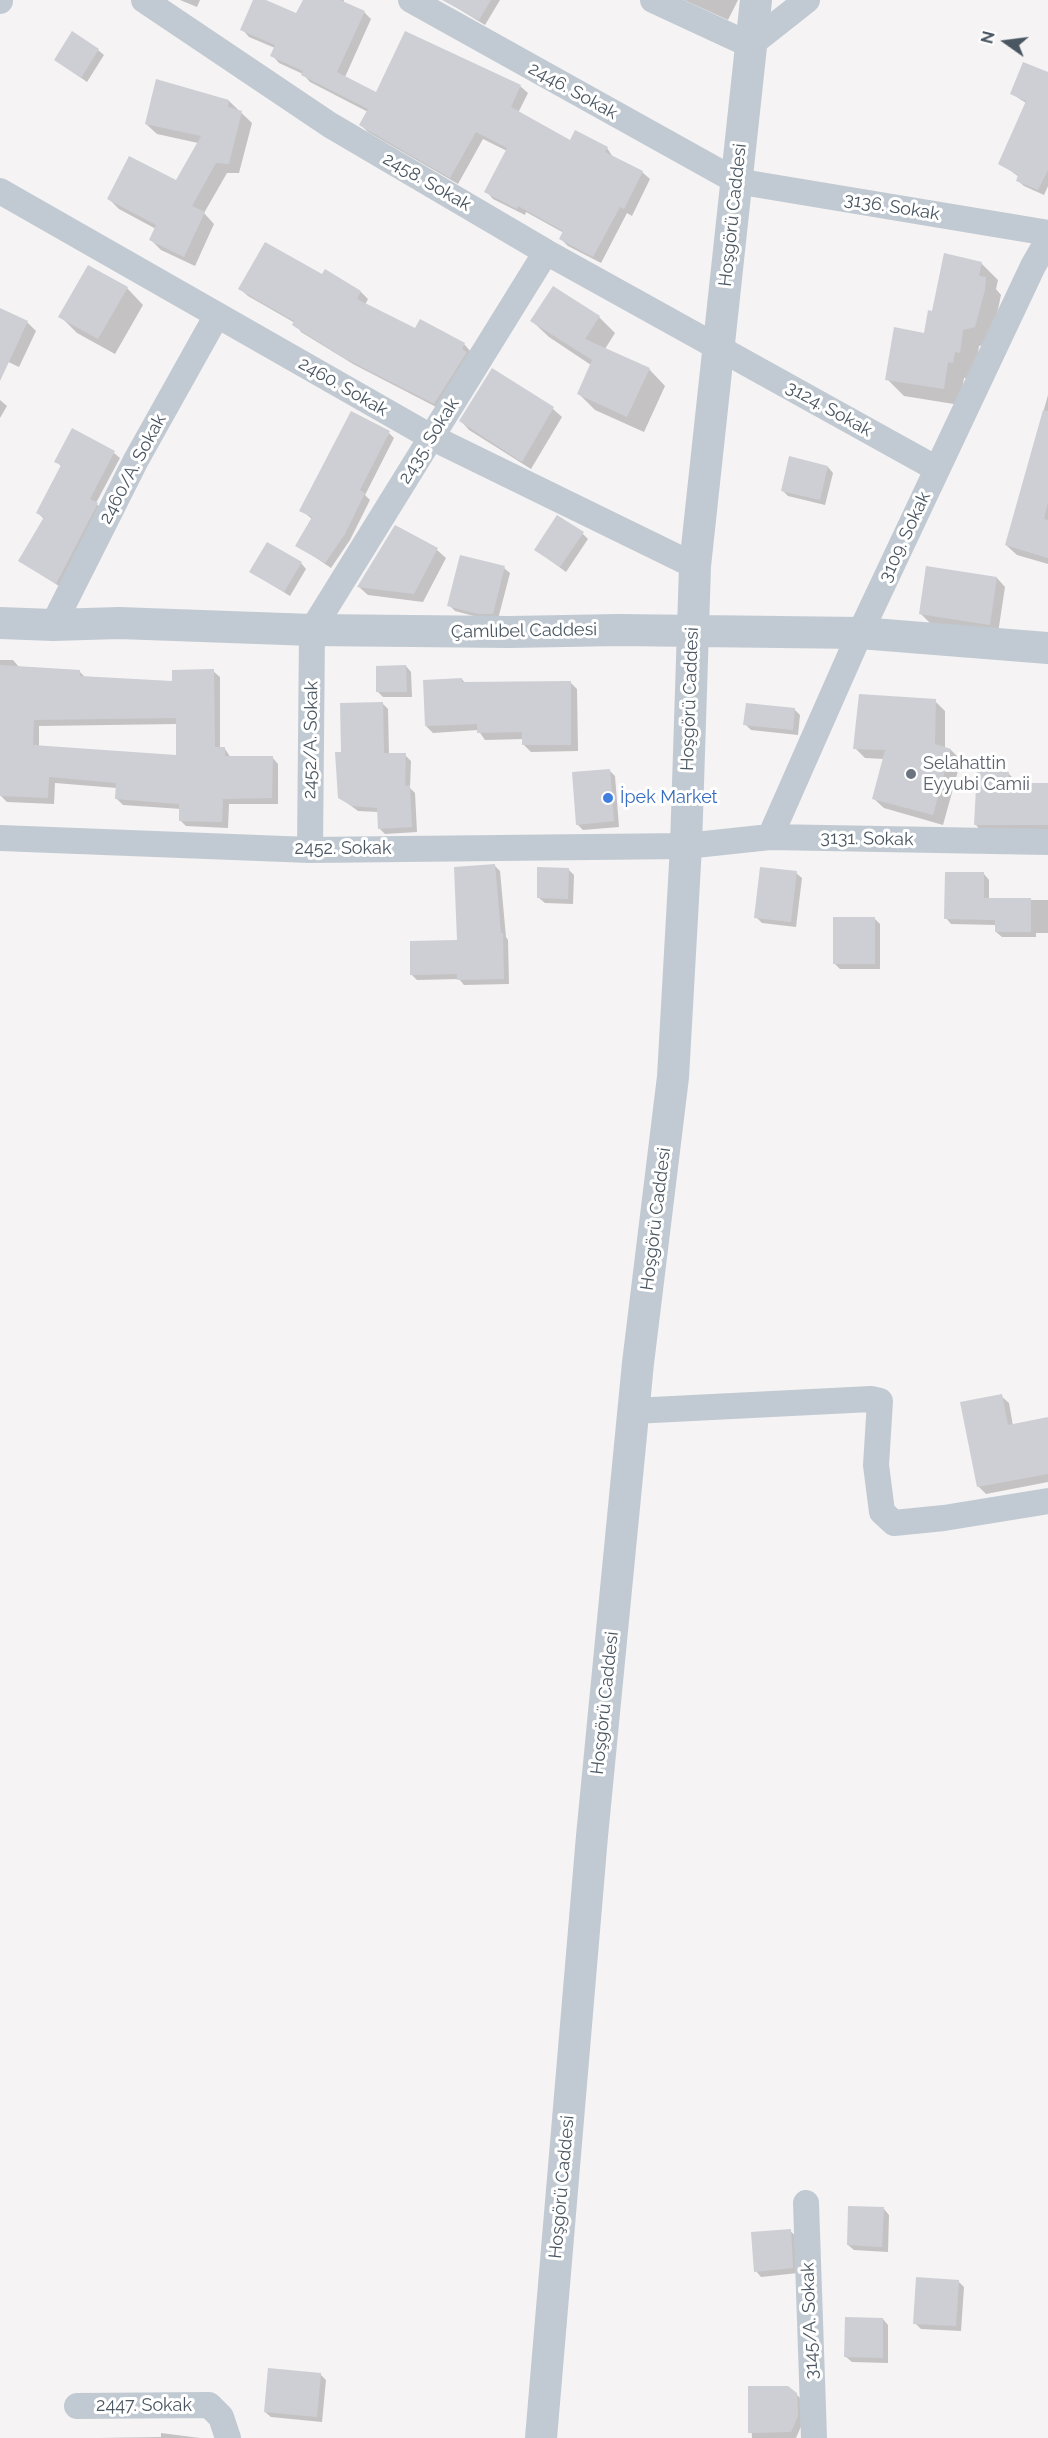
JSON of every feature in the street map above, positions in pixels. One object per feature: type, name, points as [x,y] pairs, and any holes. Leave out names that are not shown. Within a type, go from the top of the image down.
[{"type":"street","name":"2458. Sokak","points":[[144,0],[330,125],[546,252],[720,348]]},
{"type":"street","name":"2446. Sokak","points":[[411,0],[736,181]]},
{"type":"street","points":[[652,0],[750,45],[807,0]]},
{"type":"street","name":"Hoşgörü Caddesi","points":[[541,2438],[592,1836],[633,1411],[673,1077],[686,846],[695,566],[756,0]]},
{"type":"street","name":"3136. Sokak","points":[[736,181],[1048,232]]},
{"type":"street","name":"2460. Sokak","points":[[0,191],[431,438],[695,566]]},
{"type":"street","name":"3109. Sokak","points":[[771,837],[860,633],[937,469],[1040,269],[1048,240]]},
{"type":"street","name":"2435. Sokak","points":[[312,630],[546,252]]},
{"type":"street","name":"2460/A. Sokak","points":[[53,625],[136,460],[217,315]]},
{"type":"street","name":"3124. Sokak","points":[[720,348],[937,469]]},
{"type":"street","name":"Çamlıbel Caddesi","points":[[0,623],[53,625],[119,623],[312,630],[860,633],[1048,648]]},
{"type":"street","name":"2452/A. Sokak","points":[[310,850],[312,630]]},
{"type":"street","name":"3131. Sokak","points":[[686,846],[771,837],[1048,842]]},
{"type":"street","name":"2452. Sokak","points":[[0,838],[310,850],[686,846]]},
{"type":"street","points":[[633,1411],[871,1399],[880,1401],[876,1465],[882,1512],[894,1523],[944,1518],[1048,1501]]},
{"type":"street","name":"3145/A. Sokak","points":[[806,2203],[814,2438]]},
{"type":"street","name":"2447. Sokak","points":[[77,2406],[208,2405],[221,2417],[228,2438]]},
{"type":"building","points":[[253,0],[266,0],[296,13],[303,0],[340,0],[365,11],[337,72],[376,92],[405,31],[521,85],[511,107],[570,140],[575,130],[608,147],[605,152],[643,171],[624,209],[620,207],[593,257],[559,239],[563,231],[518,206],[517,209],[484,192],[507,148],[476,132],[450,178],[359,125],[368,109],[301,75],[303,71],[270,56],[275,45],[240,30]]},
{"type":"building","points":[[442,0],[491,0],[479,20]]},
{"type":"building","points":[[72,31],[99,49],[81,78],[54,60]]},
{"type":"building","points":[[1023,62],[1048,72],[1048,170],[1038,190],[1016,181],[1018,175],[998,164],[1026,101],[1010,94]]},
{"type":"building","points":[[156,79],[229,100],[228,107],[242,111],[229,164],[216,163],[192,206],[205,212],[184,257],[149,240],[156,225],[107,199],[129,156],[176,180],[201,136],[145,124]]},
{"type":"building","points":[[265,242],[322,274],[325,269],[361,291],[357,299],[415,328],[420,319],[465,343],[462,349],[467,352],[434,404],[344,358],[292,325],[294,321],[238,289]]},
{"type":"building","points":[[944,253],[982,262],[979,276],[986,277],[985,290],[975,327],[963,330],[960,353],[955,352],[953,363],[948,362],[944,389],[885,380],[894,327],[924,333],[928,310],[932,311]]},
{"type":"building","points":[[88,265],[128,287],[98,339],[58,317]]},
{"type":"building","points":[[553,286],[600,316],[585,339],[650,368],[627,417],[577,394],[592,360],[530,321]]},
{"type":"building","points":[[0,308],[28,321],[0,381]]},
{"type":"building","points":[[492,368],[554,407],[522,462],[459,421]]},
{"type":"building","points":[[1043,410],[1048,411],[1048,502],[1044,519],[1048,520],[1048,558],[1005,545]]},
{"type":"building","points":[[351,411],[390,431],[360,490],[365,493],[345,534],[325,563],[295,546],[312,517],[299,511]]},
{"type":"building","points":[[72,428],[115,451],[90,499],[98,503],[56,584],[18,561],[44,517],[36,513],[61,465],[54,462]]},
{"type":"building","points":[[789,456],[828,466],[820,500],[781,491]]},
{"type":"building","points":[[557,515],[584,532],[560,567],[534,550]]},
{"type":"building","points":[[395,525],[438,548],[414,594],[357,587]]},
{"type":"building","points":[[267,542],[302,562],[284,592],[249,572]]},
{"type":"building","points":[[460,555],[505,566],[493,614],[478,614],[447,606]]},
{"type":"building","points":[[926,566],[997,577],[990,625],[919,614]]},
{"type":"building","points":[[0,665],[80,670],[80,676],[172,681],[172,670],[214,669],[215,747],[225,747],[225,756],[273,756],[272,798],[223,799],[222,822],[179,821],[179,804],[115,799],[116,783],[49,777],[48,798],[0,796]],"holes":[[[176,718],[176,755],[33,745],[34,720]]]},
{"type":"building","points":[[406,665],[407,692],[376,692],[376,666]]},
{"type":"building","points":[[462,678],[462,682],[571,681],[571,745],[522,745],[522,732],[477,733],[477,724],[425,726],[423,680]]},
{"type":"building","points":[[859,694],[936,699],[935,744],[951,749],[933,815],[872,799],[885,750],[853,749]]},
{"type":"building","points":[[383,702],[384,753],[406,753],[405,786],[410,785],[412,827],[378,829],[377,808],[352,806],[338,798],[335,752],[341,752],[340,703]]},
{"type":"building","points":[[746,703],[795,708],[793,730],[743,725]]},
{"type":"building","points":[[610,769],[614,821],[576,825],[572,772]]},
{"type":"building","points":[[977,770],[1009,772],[1008,783],[1048,783],[1048,825],[974,825]]},
{"type":"building","points":[[495,864],[501,933],[503,933],[504,979],[457,980],[457,974],[410,975],[410,941],[457,940],[454,867]]},
{"type":"building","points":[[537,867],[569,868],[568,899],[537,898]]},
{"type":"building","points":[[760,867],[797,871],[791,922],[754,918]]},
{"type":"building","points":[[945,872],[984,872],[984,898],[1031,898],[1031,932],[995,932],[995,920],[944,919]]},
{"type":"building","points":[[833,917],[875,917],[875,964],[833,964]]},
{"type":"building","points":[[1002,1394],[1008,1425],[1048,1417],[1048,1474],[977,1487],[960,1402]]},
{"type":"building","points":[[848,2206],[884,2207],[882,2247],[847,2245]]},
{"type":"building","points":[[791,2229],[793,2268],[754,2272],[751,2232]]},
{"type":"building","points":[[916,2277],[959,2280],[956,2326],[913,2324]]},
{"type":"building","points":[[845,2317],[883,2318],[883,2358],[844,2357]]},
{"type":"building","points":[[268,2368],[321,2373],[317,2417],[264,2412]]},
{"type":"building","points":[[748,2386],[788,2386],[797,2393],[798,2416],[791,2432],[748,2433]]},
{"type":"place","name":"Selahattin Eyyubi Camii","points":[[911,774]]},
{"type":"place","name":"İpek Market","points":[[608,798]]}]
